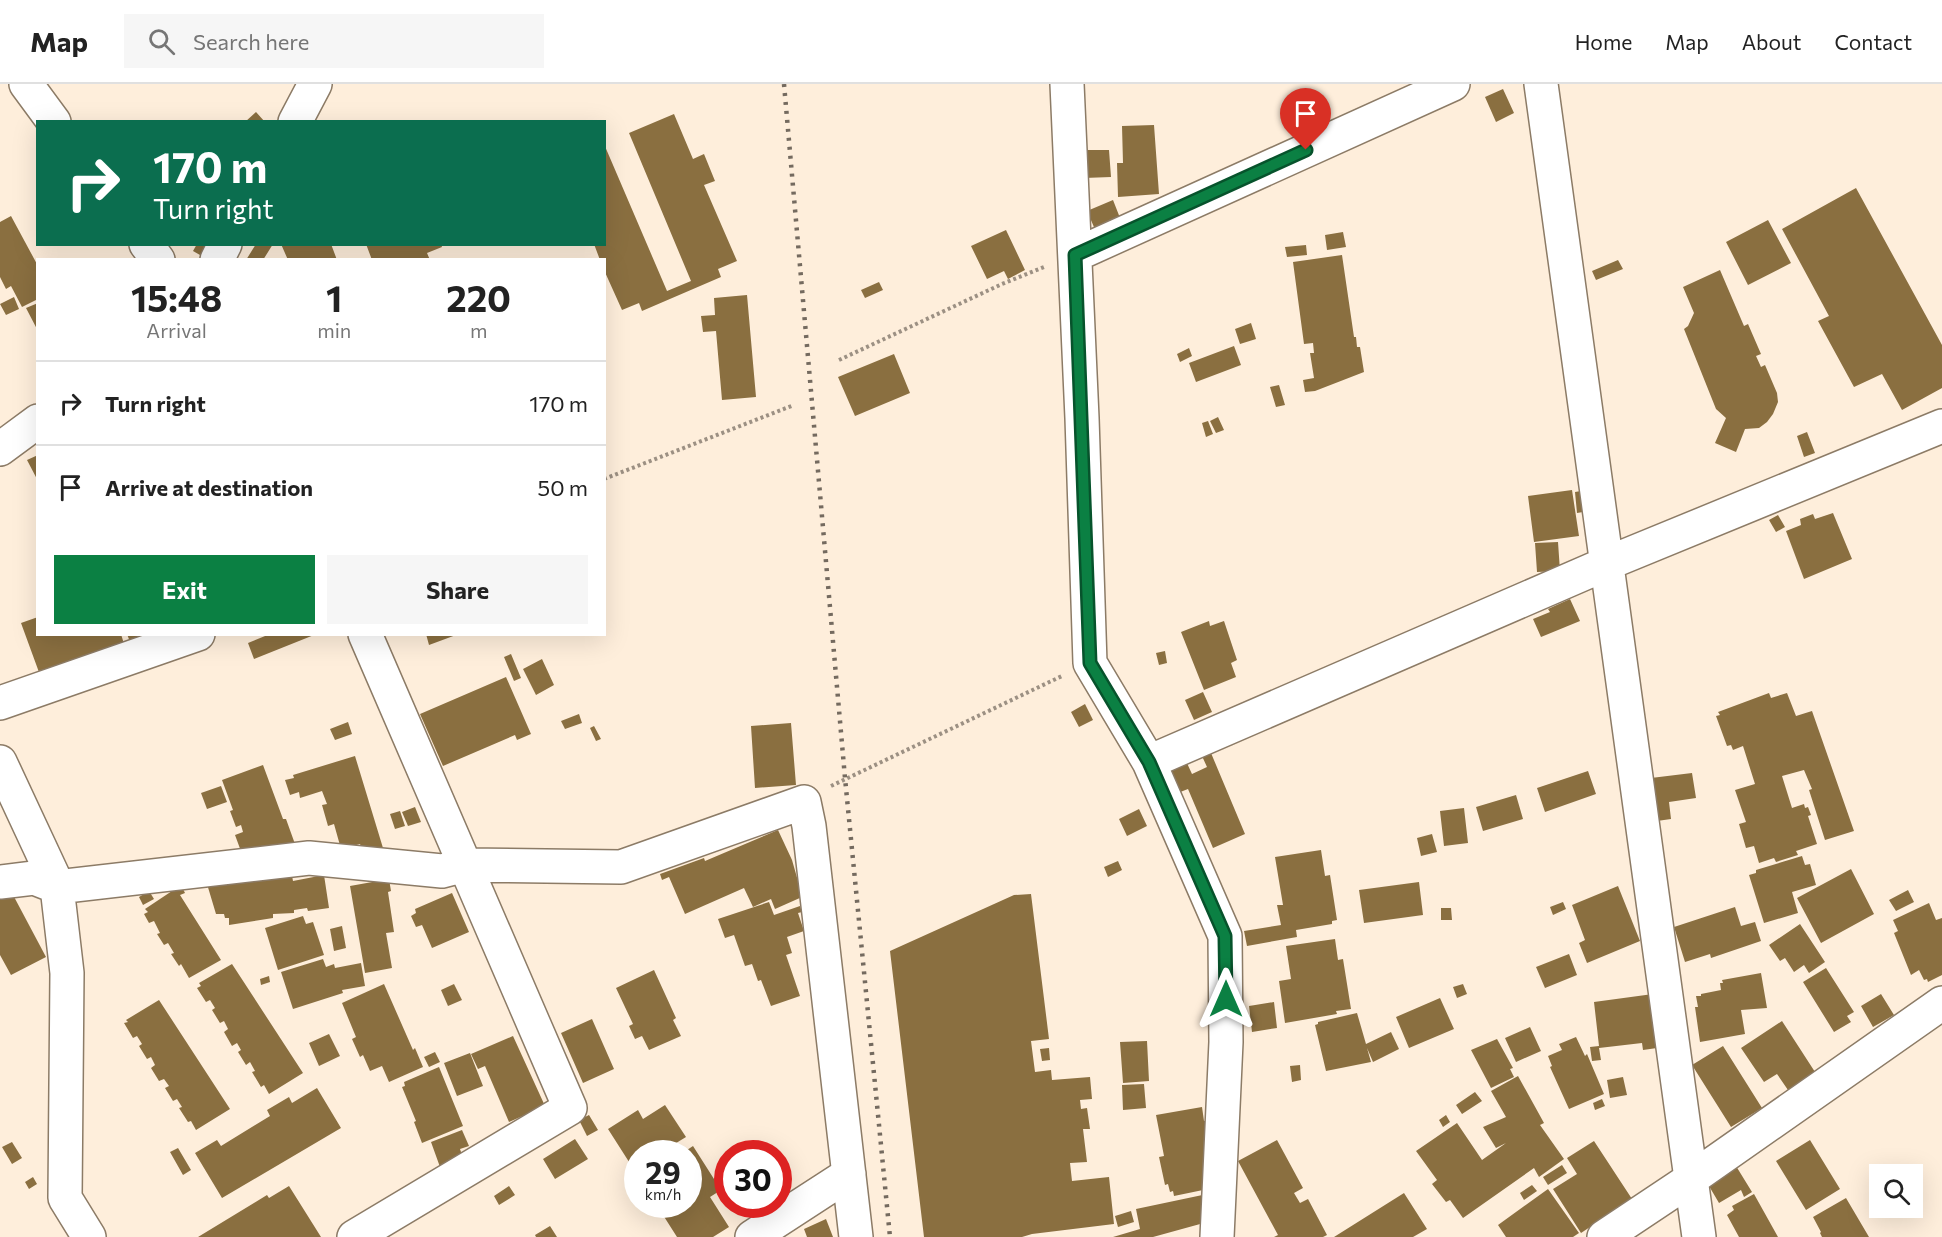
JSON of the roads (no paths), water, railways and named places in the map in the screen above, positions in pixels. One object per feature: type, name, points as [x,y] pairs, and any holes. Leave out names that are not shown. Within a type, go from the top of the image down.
[{"type":"street","points":[[26,84],[53,120]]},
{"type":"street","points":[[1067,84],[1090,663],[1149,762],[1225,936],[1226,1042],[1217,1237]]},
{"type":"street","points":[[1075,255],[1453,84]]},
{"type":"street","points":[[1541,84],[1699,1237]]},
{"type":"street","points":[[0,449],[36,422]]},
{"type":"street","points":[[1149,762],[1608,563],[1942,426]]},
{"type":"street","points":[[0,703],[192,636]]},
{"type":"street","points":[[354,1237],[388,1228],[570,1108],[366,636]]},
{"type":"street","points":[[0,762],[56,880],[67,973],[65,1198],[89,1237]]},
{"type":"street","points":[[0,882],[34,878],[57,887],[309,858],[442,871],[465,865],[621,867],[804,802],[809,826],[856,1237]]},
{"type":"street","points":[[1604,1237],[1691,1179],[1942,1003]]},
{"type":"street","points":[[752,1237],[849,1174]]},
{"type":"railway","points":[[784,84],[845,778],[890,1237]]}]
